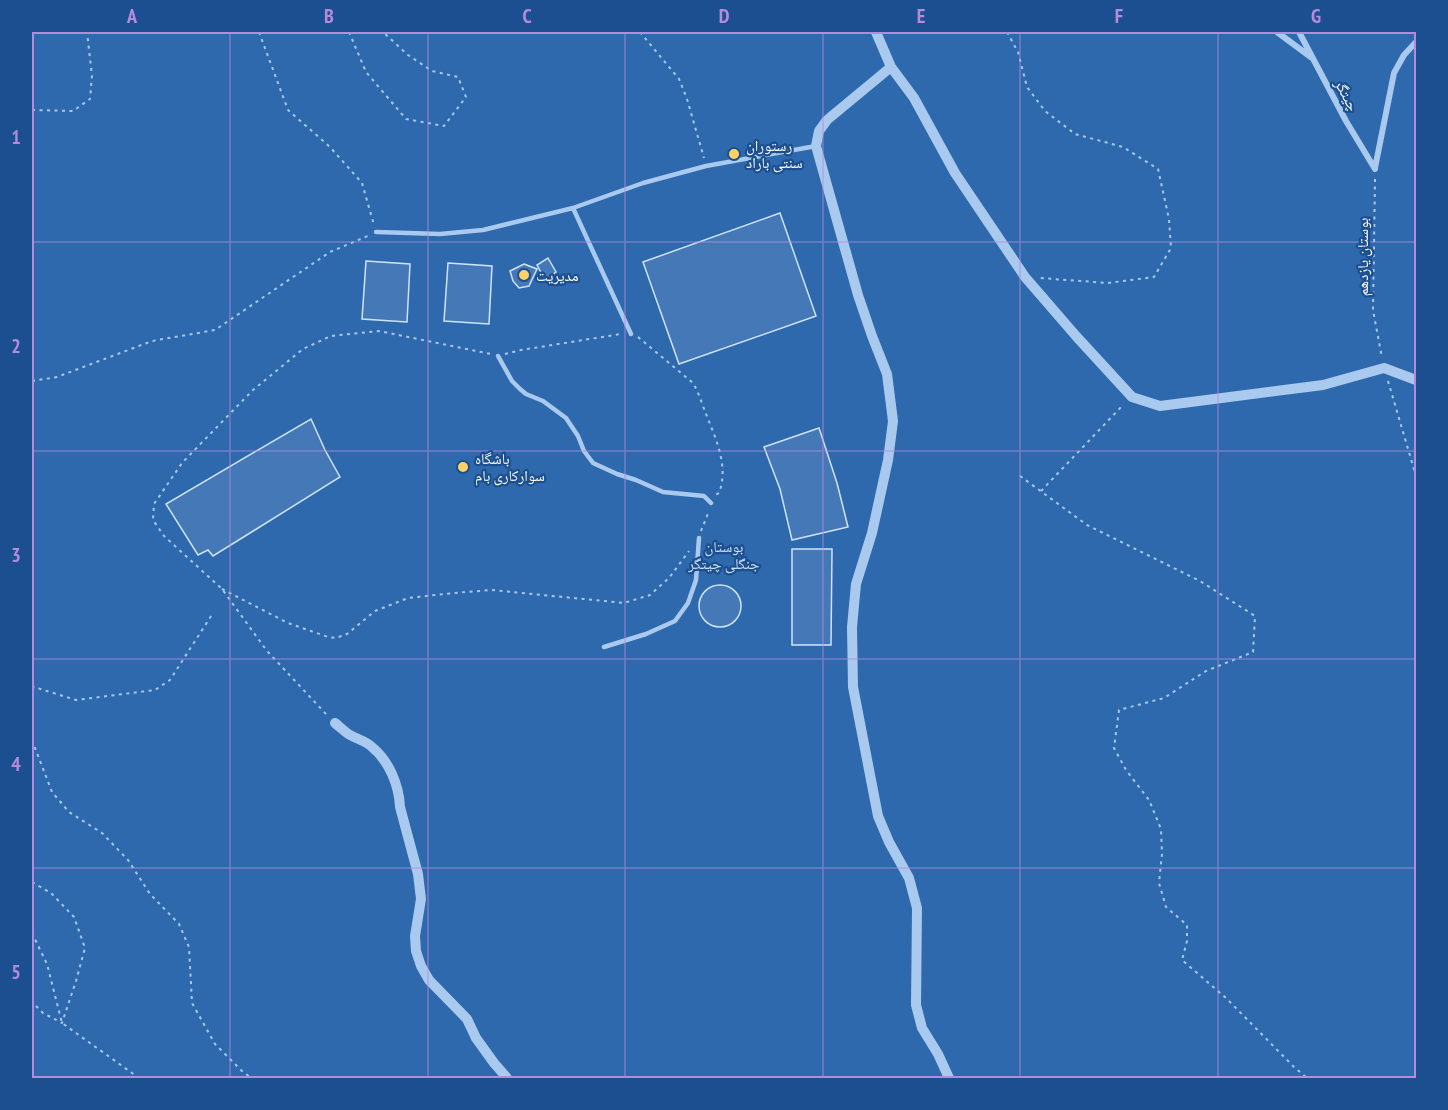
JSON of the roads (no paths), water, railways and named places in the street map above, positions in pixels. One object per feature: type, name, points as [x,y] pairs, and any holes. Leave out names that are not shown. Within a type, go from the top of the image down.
[{"type":"street","points":[[876,32],[891,67],[914,98],[955,173],[1025,277],[1132,397],[1160,406],[1323,385],[1384,368],[1416,380]]},
{"type":"street","points":[[1277,32],[1315,61]]},
{"type":"street","name":"چیتگر","points":[[1299,32],[1375,169],[1394,74],[1404,55],[1416,42]]},
{"type":"street","points":[[891,67],[827,120],[819,131],[816,146],[858,295],[887,374],[893,421],[888,460],[872,533],[856,584],[852,627],[853,687],[878,816],[909,878],[916,908],[916,1005],[922,1029],[938,1054],[949,1078]]},
{"type":"street","points":[[335,723],[349,734],[370,745],[390,770],[397,786],[422,899],[415,936],[416,951],[421,966],[429,980],[467,1019],[476,1038],[507,1078]]},
{"type":"lane","points":[[376,232],[440,234],[483,230],[573,208],[643,183],[706,166],[816,146]]},
{"type":"lane","points":[[573,208],[631,334]]},
{"type":"lane","points":[[498,356],[512,381],[520,389],[543,401],[566,418],[593,463],[663,492],[704,496],[711,503]]},
{"type":"lane","points":[[604,647],[646,634],[675,621],[688,603],[696,580],[699,538]]},
{"type":"place","name":"رستوران سنتی باراد","points":[[734,154]]},
{"type":"place","name":"مدیریت","points":[[524,275]]},
{"type":"place","name":"باشگاه سوارکاری بام","points":[[463,467]]},
{"type":"park label","name":"بوستان جنگلی چیتگر","points":[[724,554]]}]
